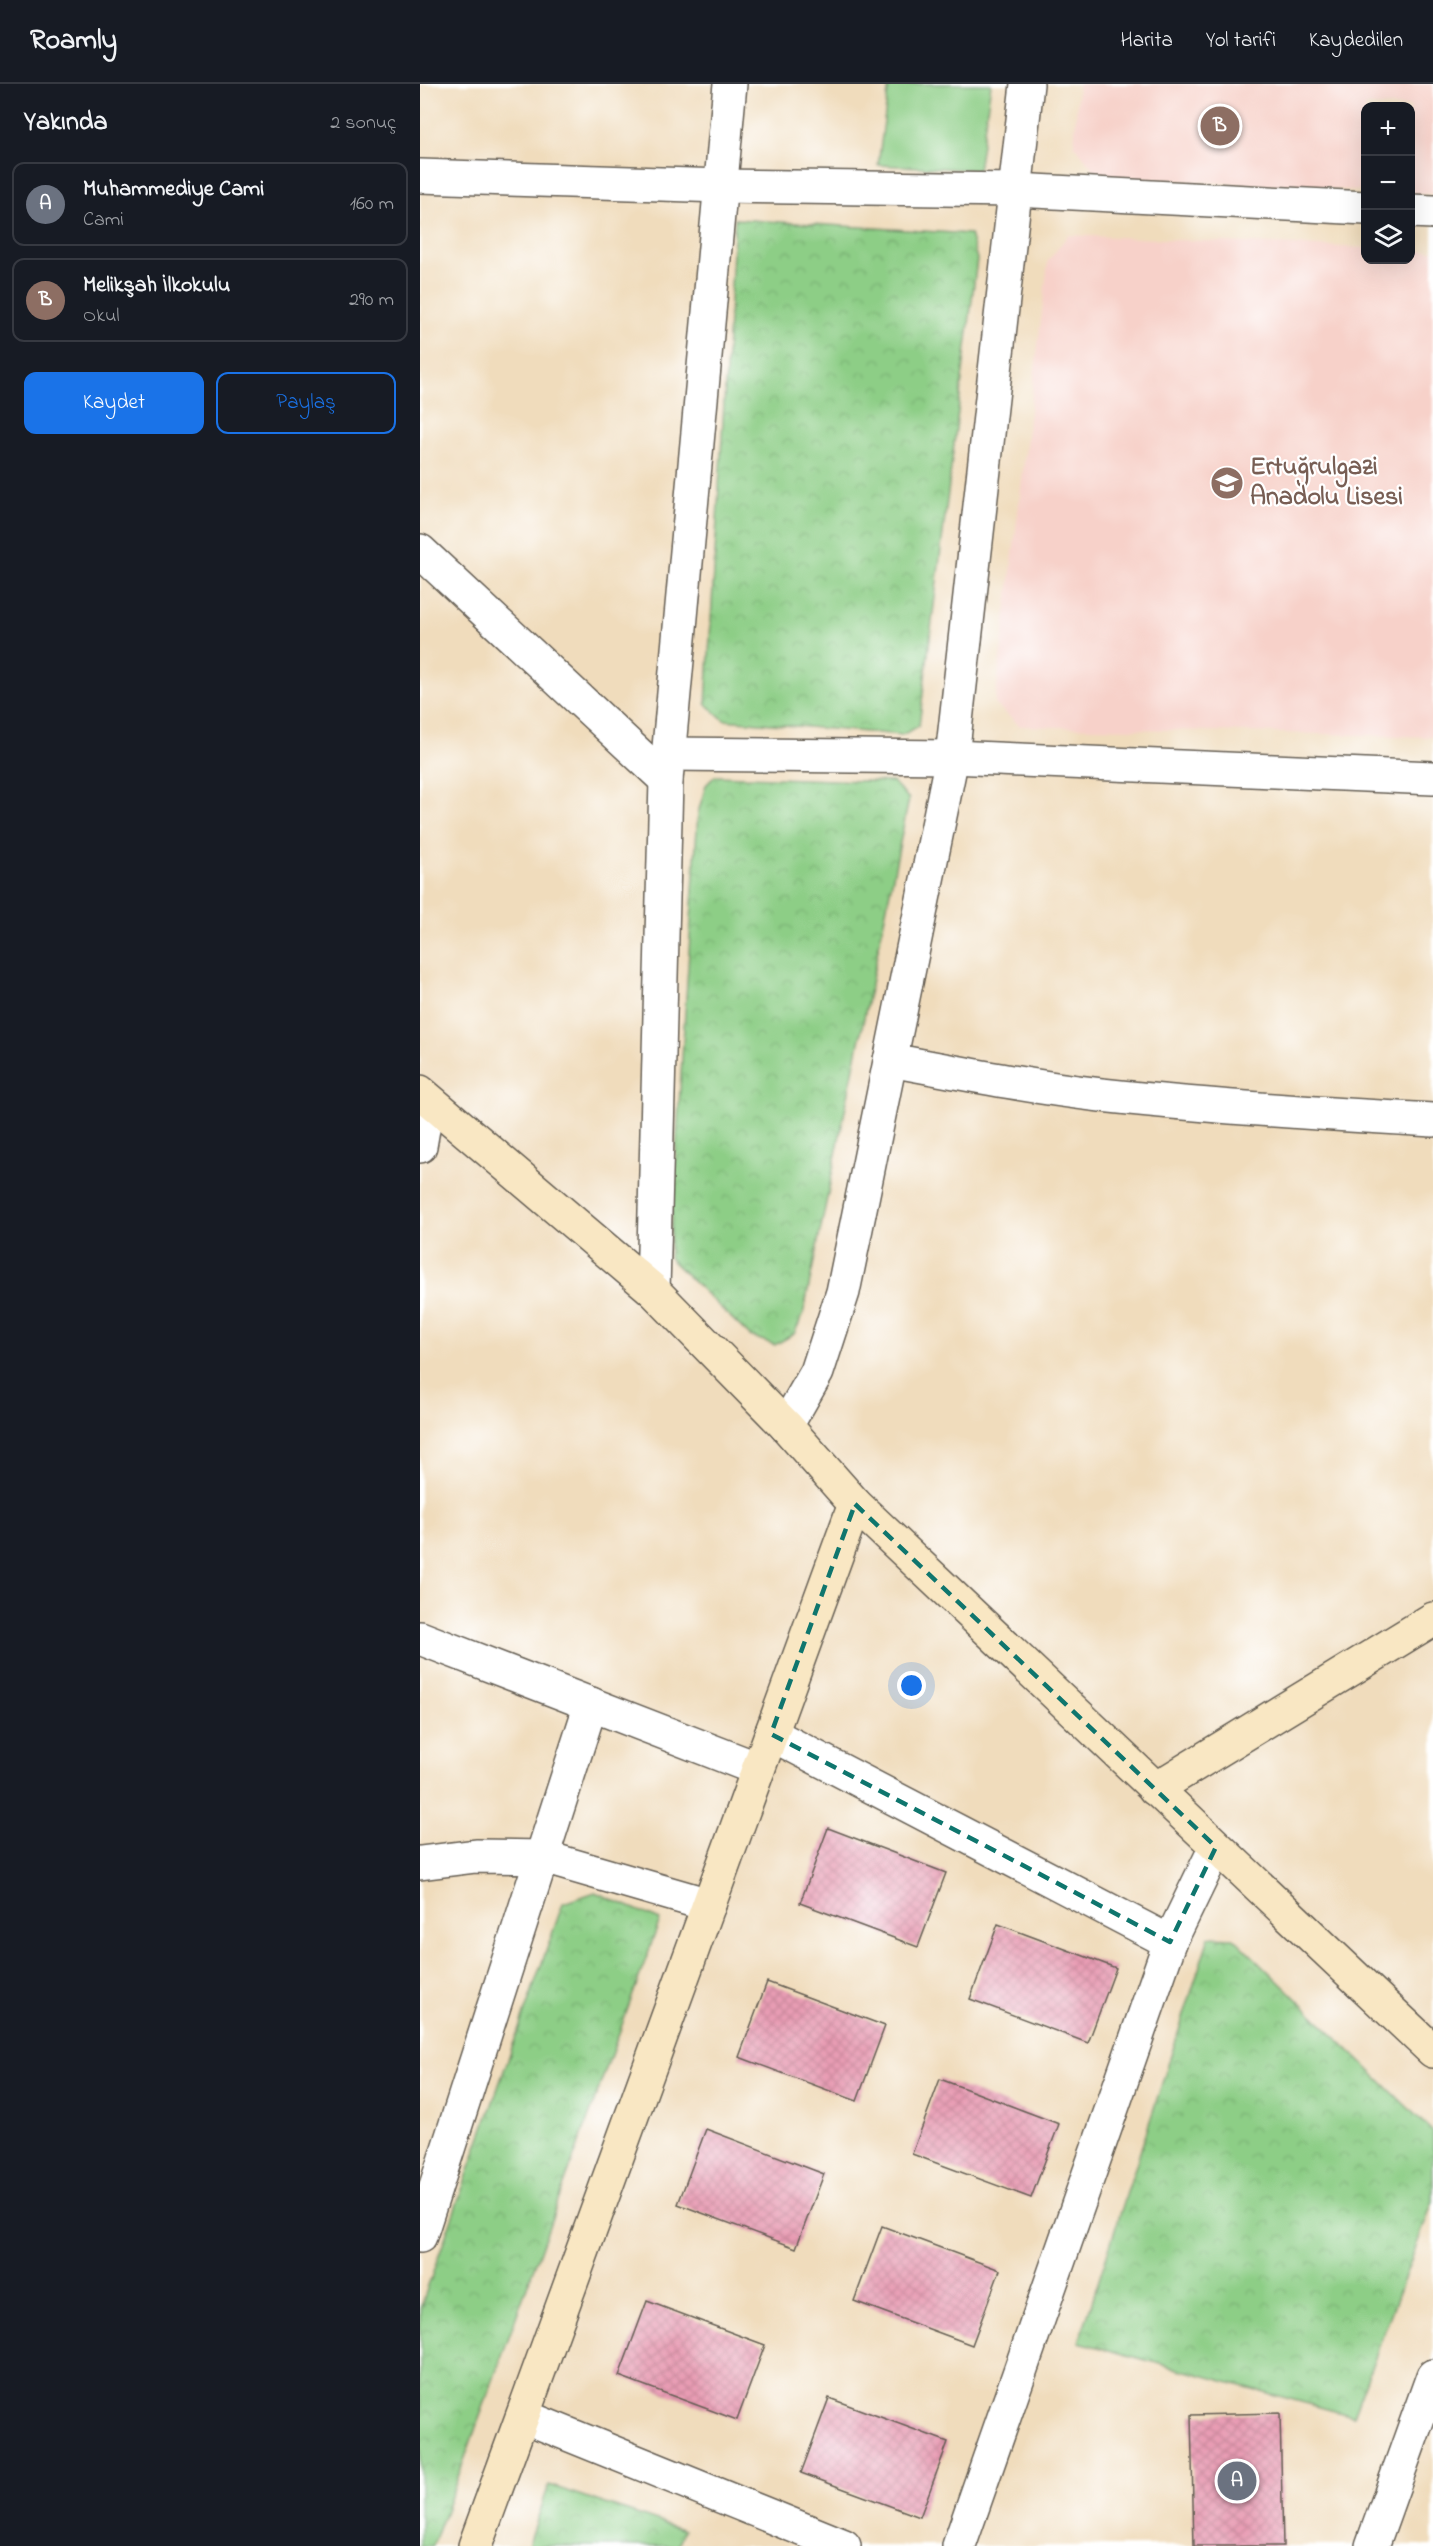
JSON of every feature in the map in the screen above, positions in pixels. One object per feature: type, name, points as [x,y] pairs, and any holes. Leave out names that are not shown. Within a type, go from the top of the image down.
[{"type":"street","points":[[653,1290],[667,767],[730,84]]},
{"type":"street","points":[[786,1426],[817,1372],[843,1292],[952,757],[1027,84]]},
{"type":"street","points":[[420,176],[722,186],[1015,190],[1361,208]]},
{"type":"street","points":[[1415,211],[1433,212]]},
{"type":"street","points":[[420,551],[667,767],[952,757],[1433,778]]},
{"type":"street","points":[[890,1060],[995,1080],[1100,1095],[1210,1106],[1433,1120]]},
{"type":"street","points":[[424,1096],[653,1290],[786,1426],[855,1504],[1433,2051]]},
{"type":"street","points":[[420,1146],[424,1096]]},
{"type":"street","points":[[476,2546],[855,1504]]},
{"type":"street","points":[[1155,1789],[1433,1619]]},
{"type":"street","points":[[420,1638],[758,1769]]},
{"type":"street","points":[[420,2236],[591,1704]]},
{"type":"street","points":[[771,1734],[1170,1942]]},
{"type":"street","points":[[959,2546],[1170,1942],[1216,1847]]},
{"type":"street","points":[[420,1863],[486,1855],[543,1857],[709,1905]]},
{"type":"street","points":[[1372,2546],[1433,2376]]},
{"type":"street","points":[[524,2416],[844,2546]]},
{"type":"highlighted area","points":[[855,1504],[1216,1847],[1170,1942],[771,1734]]},
{"type":"shaded area","points":[[1078,84],[1433,84],[1433,194],[1415,193],[1415,102],[1361,102],[1361,191],[1099,176],[1074,145]]},
{"type":"shaded area","name":"Ertuğrulgazi Anadolu Lisesi","points":[[1068,235],[1361,248],[1361,264],[1415,264],[1415,250],[1433,251],[1433,737],[1020,726],[995,704],[1048,261]]},
{"type":"green space","points":[[889,84],[991,84],[978,170],[878,165]]},
{"type":"green space","points":[[735,219],[970,234],[977,259],[919,726],[902,735],[724,720],[706,704]]},
{"type":"green space","points":[[715,776],[893,782],[909,799],[803,1315],[794,1334],[775,1345],[750,1336],[669,1258],[698,813],[706,785]]},
{"type":"green space","points":[[595,1892],[660,1920],[433,2546],[420,2546],[420,2309],[563,1903]]},
{"type":"green space","points":[[1209,1937],[1234,1938],[1433,2132],[1433,2201],[1353,2416],[1079,2342]]},
{"type":"green space","points":[[549,2485],[684,2530],[678,2546],[528,2546]]},
{"type":"building","points":[[828,1828],[946,1873],[918,1947],[800,1903]]},
{"type":"building","points":[[998,1924],[1116,1968],[1088,2043],[970,1999]]},
{"type":"building","points":[[767,1982],[885,2026],[857,2101],[739,2057]]},
{"type":"building","points":[[940,2079],[1059,2124],[1031,2198],[912,2154]]},
{"type":"building","points":[[706,2129],[824,2174],[796,2248],[678,2204]]},
{"type":"building","points":[[882,2226],[1000,2270],[972,2345],[854,2301]]},
{"type":"building","points":[[647,2301],[765,2345],[737,2420],[619,2376]]},
{"type":"building","points":[[829,2398],[948,2442],[920,2517],[801,2473]]},
{"type":"building","points":[[1280,2413],[1283,2546],[1194,2546],[1191,2415]]},
{"type":"place","name":"Melikşah İlkokulu","points":[[1220,126]]},
{"type":"place","name":"Ertuğrulgazi Anadolu Lisesi","points":[[1227,483]]},
{"type":"place","name":"Muhammediye Cami","points":[[1237,2481]]}]
